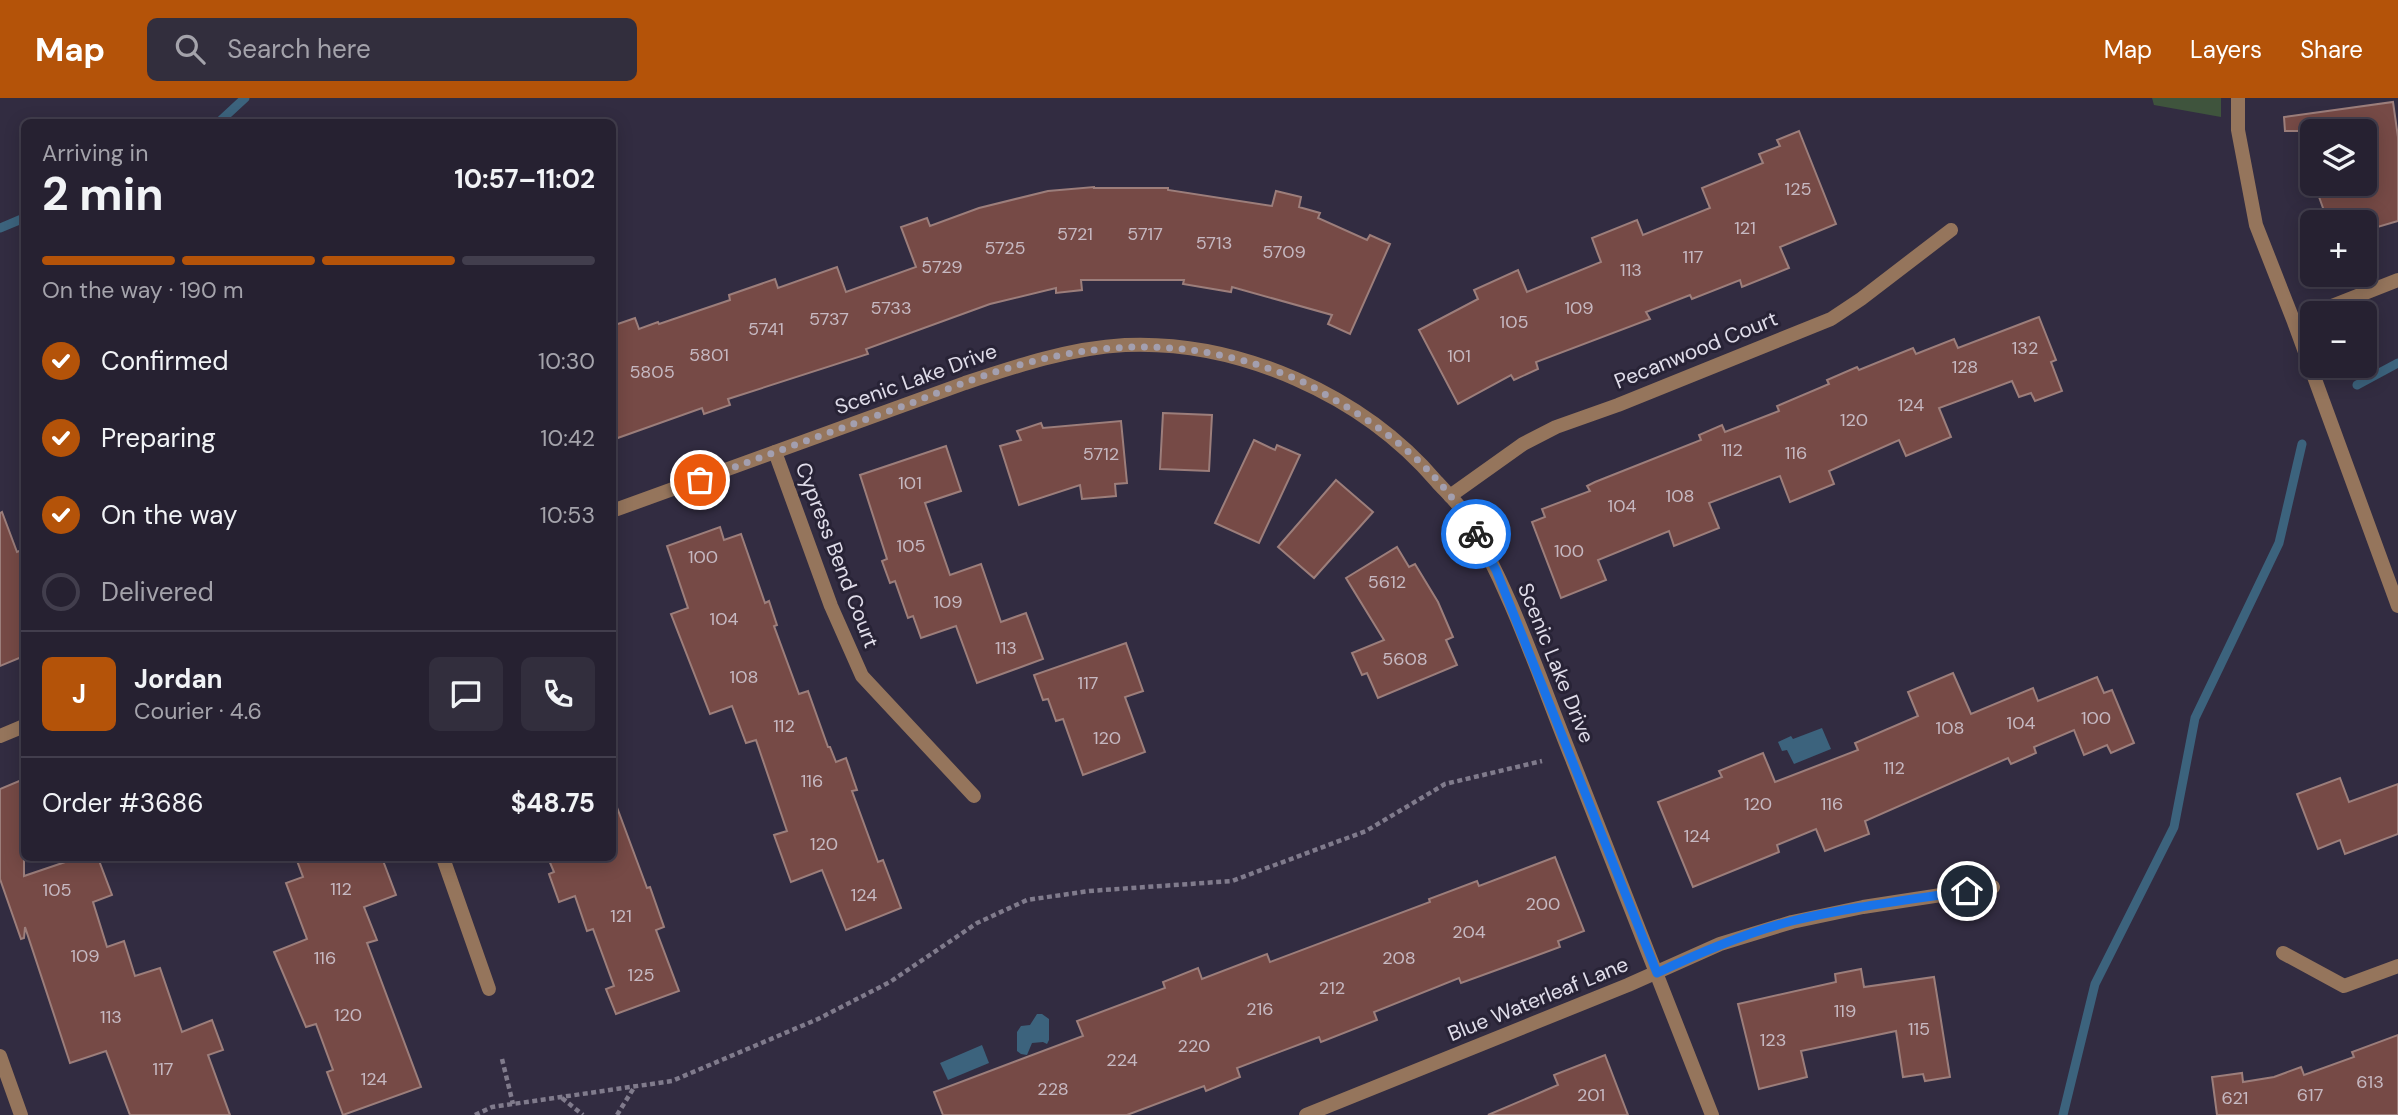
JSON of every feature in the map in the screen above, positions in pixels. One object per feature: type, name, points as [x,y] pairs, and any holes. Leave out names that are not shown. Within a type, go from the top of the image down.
[{"type":"street","points":[[2238,98],[2238,130],[2256,225],[2398,606]]},
{"type":"street","name":"Pecanwood Court","points":[[1450,496],[1523,444],[1556,427],[1618,405],[1831,319],[1951,230]]},
{"type":"street","points":[[2346,301],[2398,280]]},
{"type":"street","points":[[2294,322],[2300,319]]},
{"type":"street","name":"Scenic Lake Drive","points":[[616,510],[1018,365],[1077,352],[1125,345],[1171,348],[1236,357],[1301,381],[1371,421],[1419,460],[1463,511],[1496,570],[1712,1115]]},
{"type":"street","name":"Cypress Bend Court","points":[[775,452],[831,606],[862,676],[974,796]]},
{"type":"street","points":[[0,736],[21,727]]},
{"type":"street","points":[[444,861],[489,989]]},
{"type":"street","name":"Blue Waterleaf Lane","points":[[1306,1115],[1657,973],[1720,944],[1791,922],[1863,907],[1993,887]]},
{"type":"street","points":[[2283,953],[2344,986],[2398,966]]},
{"type":"street","points":[[0,1056],[21,1115]]},
{"type":"path","points":[[475,1115],[492,1107],[672,1081],[818,1019],[890,982],[977,923],[1027,900],[1090,891],[1232,881],[1367,831],[1445,784],[1542,761]]},
{"type":"path","points":[[502,1059],[513,1104]]},
{"type":"path","points":[[617,1115],[635,1086]]},
{"type":"path","points":[[561,1097],[583,1115]]},
{"type":"green space","points":[[2152,98],[2221,98],[2221,117],[2154,105]]},
{"type":"water","points":[[1822,728],[1831,749],[1794,764],[1787,750],[1782,751],[1778,742],[1791,736],[1793,739]]},
{"type":"water","points":[[1037,1014],[1049,1019],[1049,1040],[1047,1044],[1032,1043],[1027,1055],[1021,1054],[1017,1051],[1017,1032],[1021,1026],[1030,1025]]},
{"type":"water","points":[[982,1045],[989,1063],[948,1080],[940,1063]]},
{"type":"building","points":[[2393,102],[2398,137],[2398,221],[2377,227],[2377,210],[2324,210],[2319,196],[2377,196],[2377,119],[2300,119],[2300,131],[2285,131],[2284,117]]},
{"type":"building","points":[[1799,131],[1836,224],[1780,247],[1789,268],[1742,287],[1740,280],[1692,299],[1690,295],[1646,312],[1650,319],[1536,362],[1538,369],[1514,380],[1511,375],[1458,404],[1419,330],[1478,299],[1474,290],[1518,270],[1527,292],[1601,262],[1592,238],[1637,220],[1643,235],[1710,208],[1702,188],[1763,163],[1759,154],[1780,146],[1777,140]]},
{"type":"building","points":[[1094,187],[1168,188],[1272,206],[1276,191],[1301,197],[1299,207],[1320,213],[1318,218],[1367,240],[1370,235],[1390,244],[1350,334],[1328,324],[1332,315],[1232,287],[1231,292],[1183,284],[1184,280],[1081,280],[1082,290],[1056,293],[1056,288],[990,304],[866,349],[868,354],[728,399],[730,405],[704,414],[702,408],[616,439],[616,325],[635,318],[639,329],[658,322],[659,324],[730,300],[729,295],[775,279],[778,288],[837,267],[846,292],[916,267],[901,227],[927,218],[930,226],[979,208],[1048,191]]},
{"type":"building","points":[[2039,317],[2056,360],[2051,362],[2062,391],[2035,401],[2031,393],[2019,397],[2012,381],[1939,408],[1951,437],[1906,456],[1899,440],[1829,471],[1834,484],[1790,502],[1780,476],[1709,503],[1719,528],[1674,546],[1669,531],[1598,560],[1606,580],[1561,598],[1532,522],[1545,517],[1542,509],[1590,491],[1587,486],[1595,482],[1701,440],[1699,435],[1722,425],[1725,432],[1779,411],[1777,406],[1829,384],[1827,380],[1857,367],[1859,370],[1913,348],[1916,354],[1954,339],[1958,348]]},
{"type":"building","points":[[1163,413],[1212,415],[1209,471],[1160,469]]},
{"type":"building","points":[[1121,421],[1127,483],[1115,484],[1116,496],[1082,499],[1080,485],[1019,505],[1000,446],[1021,440],[1017,431],[1041,423],[1043,428]]},
{"type":"building","points":[[1254,440],[1275,450],[1277,445],[1300,455],[1259,543],[1215,523]]},
{"type":"building","points":[[946,446],[961,491],[925,503],[950,575],[981,564],[1001,622],[1026,613],[1043,659],[977,683],[956,626],[921,638],[913,616],[908,618],[895,581],[890,583],[882,561],[887,559],[860,475]]},
{"type":"building","points":[[1336,480],[1373,512],[1314,578],[1278,547]]},
{"type":"building","points":[[2,512],[17,552],[21,550],[21,657],[0,666]]},
{"type":"building","points":[[720,527],[724,540],[741,534],[765,603],[769,601],[777,625],[774,626],[799,694],[808,691],[836,762],[846,758],[857,790],[852,791],[878,862],[883,860],[901,908],[846,930],[822,870],[791,882],[774,835],[787,831],[756,740],[746,743],[732,706],[710,714],[671,614],[688,608],[667,546]]},
{"type":"building","points":[[1397,547],[1409,567],[1415,564],[1438,602],[1453,637],[1446,640],[1457,665],[1378,698],[1367,673],[1362,675],[1352,653],[1384,640],[1346,578]]},
{"type":"building","points":[[1126,643],[1143,691],[1125,697],[1145,752],[1083,775],[1063,719],[1056,721],[1048,699],[1043,700],[1034,675]]},
{"type":"building","points":[[1953,673],[1971,714],[2033,688],[2038,701],[2097,677],[2104,693],[2112,690],[2134,743],[2111,753],[2107,745],[2084,755],[2074,730],[2034,747],[2036,753],[2011,764],[2008,758],[1865,821],[1869,834],[1825,851],[1816,829],[1777,845],[1779,852],[1693,887],[1658,802],[1722,777],[1719,771],[1763,753],[1775,782],[1858,750],[1855,743],[1918,716],[1908,692]]},
{"type":"building","points":[[2340,778],[2349,802],[2398,784],[2398,834],[2345,854],[2340,840],[2318,849],[2297,794]]},
{"type":"building","points":[[21,780],[21,861],[24,861],[24,876],[68,861],[99,861],[112,895],[93,902],[107,947],[124,941],[135,976],[160,968],[182,1032],[212,1020],[223,1050],[208,1055],[230,1115],[130,1115],[106,1051],[70,1063],[25,927],[24,938],[21,939],[0,879],[0,789]]},
{"type":"building","points":[[616,805],[664,927],[656,930],[679,991],[616,1014],[606,989],[614,986],[593,929],[587,931],[575,896],[559,902],[549,874],[554,872],[549,861],[616,861]]},
{"type":"building","points":[[1555,857],[1584,931],[1558,941],[1560,947],[1461,983],[1459,978],[1374,1012],[1377,1020],[1321,1042],[1319,1037],[1237,1068],[1240,1077],[1206,1091],[1204,1086],[1127,1115],[943,1115],[934,1092],[1083,1036],[1077,1021],[1165,988],[1163,982],[1198,968],[1202,979],[1267,954],[1270,962],[1430,902],[1429,899],[1477,881],[1479,886]]},
{"type":"building","points":[[297,861],[383,861],[396,895],[364,907],[377,940],[367,943],[421,1087],[343,1115],[327,1072],[333,1070],[316,1024],[306,1027],[274,952],[307,939],[286,883],[303,877]]},
{"type":"building","points":[[1861,969],[1864,987],[1934,977],[1950,1077],[1925,1081],[1923,1074],[1903,1077],[1896,1031],[1801,1051],[1807,1077],[1759,1089],[1738,1004],[1836,982],[1835,974]]},
{"type":"building","points":[[2398,1035],[2398,1115],[2217,1115],[2212,1077],[2242,1073],[2243,1082],[2274,1077],[2301,1067],[2304,1075],[2354,1057],[2352,1052]]},
{"type":"building","points":[[1605,1055],[1628,1115],[1488,1115],[1558,1085],[1554,1075]]},
{"type":"waterway","points":[[222,119],[245,98]]},
{"type":"waterway","points":[[0,228],[21,219]]},
{"type":"waterway","points":[[2357,385],[2398,363]]},
{"type":"waterway","points":[[2063,1115],[2095,984],[2174,827],[2195,718],[2279,543],[2302,444]]},
{"type":"way so far","points":[[700,480],[1018,365],[1125,345],[1171,348],[1236,357],[1301,381],[1371,421],[1419,460],[1463,511],[1476,534]]},
{"type":"route","points":[[1476,534],[1496,570],[1657,973],[1720,944],[1791,922],[1863,907],[1967,891]]}]
